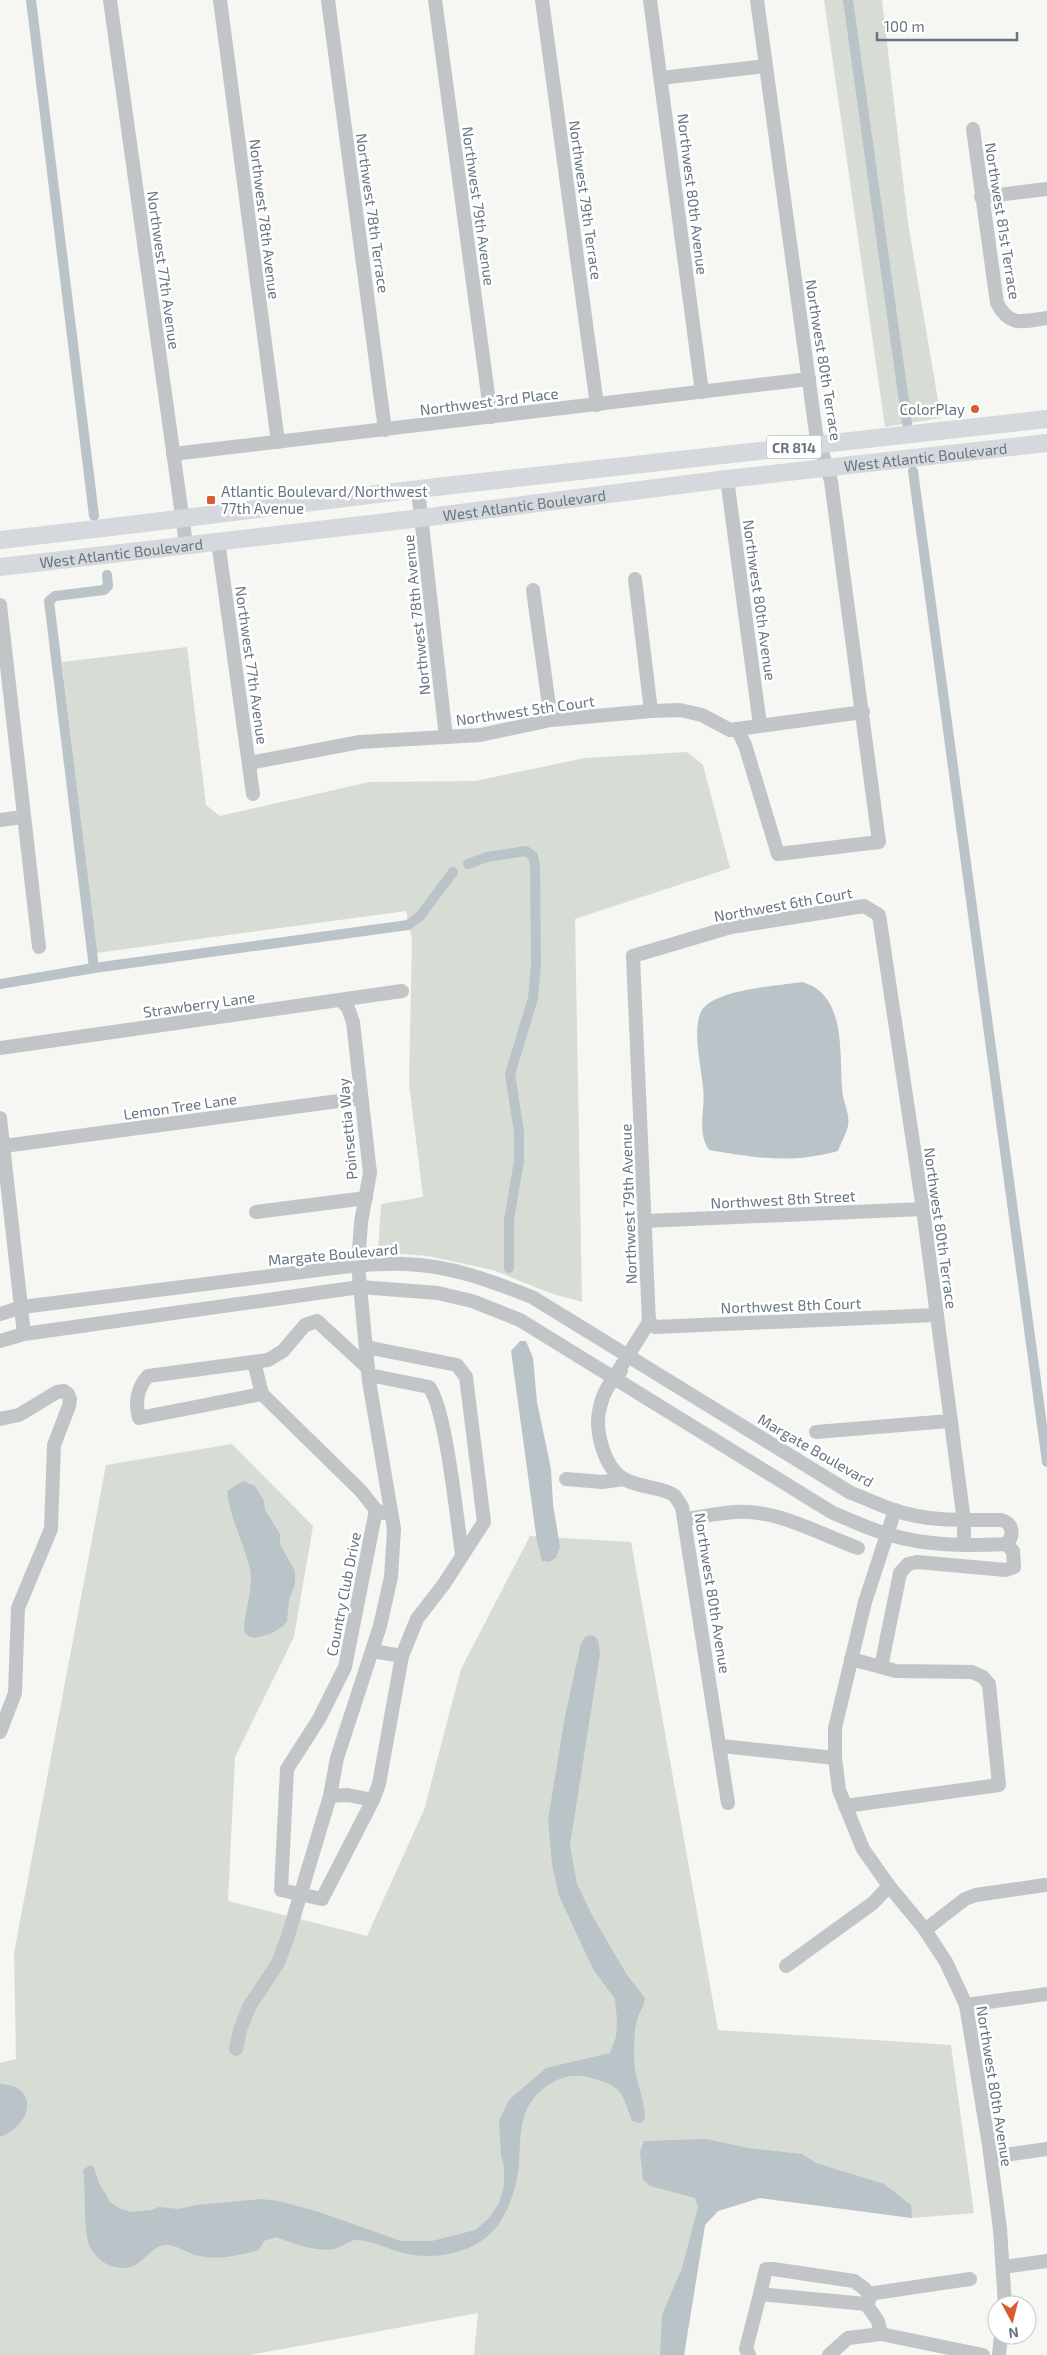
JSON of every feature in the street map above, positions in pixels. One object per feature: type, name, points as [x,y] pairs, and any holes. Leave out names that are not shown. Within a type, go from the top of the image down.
[{"type":"main road","name":"West Atlantic Boulevard","points":[[0,540],[184,520],[418,490],[933,434],[1047,419]]},
{"type":"main road","name":"West Atlantic Boulevard","points":[[0,567],[421,518],[727,479],[1047,443]]},
{"type":"street","name":"Northwest 77th Avenue","points":[[110,0],[186,544]]},
{"type":"street","name":"Northwest 78th Avenue","points":[[220,0],[278,442]]},
{"type":"street","name":"Northwest 78th Terrace","points":[[328,0],[385,430]]},
{"type":"street","name":"Northwest 79th Avenue","points":[[435,0],[491,417]]},
{"type":"street","name":"Northwest 79th Terrace","points":[[542,0],[597,405]]},
{"type":"street","name":"Northwest 80th Avenue","points":[[650,0],[662,78],[702,392]]},
{"type":"street","name":"Northwest 80th Terrace","points":[[737,729],[745,745],[778,854],[879,842],[863,712],[828,468],[816,434],[757,0]]},
{"type":"street","points":[[662,78],[766,66]]},
{"type":"street","name":"Northwest 81st Terrace","points":[[973,129],[997,303],[1004,316],[1016,321],[1047,318]]},
{"type":"street","points":[[981,197],[1047,189]]},
{"type":"street","name":"Northwest 3rd Place","points":[[173,454],[809,379]]},
{"type":"street","name":"Northwest 80th Avenue","points":[[727,479],[760,725]]},
{"type":"street","name":"Northwest 78th Avenue","points":[[418,490],[446,737]]},
{"type":"street","name":"Northwest 77th Avenue","points":[[218,541],[253,794]]},
{"type":"street","points":[[635,579],[651,711]]},
{"type":"street","points":[[533,590],[551,720]]},
{"type":"street","points":[[0,606],[39,947]]},
{"type":"street","name":"Northwest 5th Court","points":[[249,763],[360,742],[480,735],[551,720],[651,711],[680,710],[702,715],[730,730],[863,712]]},
{"type":"street","points":[[0,820],[23,817]]},
{"type":"street","name":"Northwest 6th Court","points":[[633,956],[731,927],[864,906],[879,915]]},
{"type":"street","name":"Northwest 80th Terrace","points":[[879,915],[923,1209],[949,1421],[964,1520],[964,1545]]},
{"type":"street","name":"Northwest 79th Avenue","points":[[633,956],[645,1222],[652,1325]]},
{"type":"street","name":"Strawberry Lane","points":[[0,1048],[402,991]]},
{"type":"street","name":"Poinsettia Way","points":[[341,1000],[348,1008],[353,1022],[370,1173],[361,1222],[358,1265],[360,1287]]},
{"type":"street","name":"Lemon Tree Lane","points":[[4,1146],[361,1098]]},
{"type":"street","points":[[0,1118],[4,1146],[5,1218],[22,1307],[24,1334]]},
{"type":"street","points":[[256,1212],[366,1198]]},
{"type":"street","name":"Northwest 8th Street","points":[[645,1222],[923,1209]]},
{"type":"street","name":"Margate Boulevard","points":[[0,1314],[22,1307],[358,1265],[406,1264],[445,1269],[483,1278],[532,1298],[850,1493],[895,1510],[935,1518],[1006,1521],[1011,1528],[1012,1534],[1011,1540],[1006,1544]]},
{"type":"street","points":[[236,2049],[240,2030],[250,2007],[278,1963],[330,1796],[337,1758],[372,1651],[391,1577],[394,1529],[368,1371],[360,1287]]},
{"type":"street","points":[[0,1341],[24,1334],[360,1287],[438,1293],[472,1301],[520,1320],[615,1376],[833,1513],[887,1534],[926,1542],[964,1545],[1006,1544],[1012,1551],[1014,1567],[1006,1570],[917,1562],[908,1564],[900,1573],[881,1667]]},
{"type":"street","name":"Northwest 8th Court","points":[[652,1325],[936,1315]]},
{"type":"street","points":[[262,1394],[139,1418],[137,1408],[140,1385],[148,1376],[268,1360],[283,1351],[304,1325],[317,1321],[368,1371],[429,1387],[434,1392],[441,1417],[462,1554]]},
{"type":"street","points":[[624,1479],[611,1465],[605,1454],[598,1422],[600,1404],[609,1383],[652,1325]]},
{"type":"street","points":[[299,1895],[322,1899],[373,1800],[379,1784],[402,1656],[417,1619],[444,1584],[484,1522],[466,1377],[457,1365],[366,1347]]},
{"type":"street","points":[[254,1362],[262,1394],[361,1491],[376,1510],[392,1517]]},
{"type":"street","points":[[0,1419],[18,1415],[57,1392],[64,1391],[70,1399],[54,1445],[51,1529],[18,1608],[15,1693],[0,1732]]},
{"type":"street","points":[[816,1432],[949,1421]]},
{"type":"street","points":[[566,1479],[602,1482],[624,1479]]},
{"type":"street","name":"Northwest 80th Avenue","points":[[624,1479],[662,1490],[675,1496],[682,1507],[728,1803]]},
{"type":"street","name":"Country Club Drive","points":[[299,1895],[282,1890],[288,1769],[319,1719],[345,1667],[376,1510]]},
{"type":"street","name":"Northwest 80th Avenue","points":[[895,1510],[865,1602],[835,1728],[835,1758],[839,1790],[863,1849],[889,1886],[925,1930],[946,1962],[966,2005],[991,2157],[1004,2295]]},
{"type":"street","points":[[685,1519],[737,1512],[755,1513],[801,1524],[858,1548]]},
{"type":"street","points":[[372,1651],[402,1656]]},
{"type":"street","points":[[845,1806],[999,1785],[989,1684],[983,1677],[972,1672],[896,1672],[851,1659]]},
{"type":"street","points":[[720,1746],[835,1758]]},
{"type":"street","points":[[330,1796],[348,1795],[373,1800]]},
{"type":"street","points":[[925,1930],[965,1899],[976,1895],[1045,1885]]},
{"type":"street","points":[[786,1966],[872,1903],[889,1886]]},
{"type":"street","points":[[966,2005],[1047,1994]]},
{"type":"street","points":[[991,2157],[1047,2149]]},
{"type":"street","points":[[1002,2267],[1047,2261]]},
{"type":"street","points":[[749,2355],[746,2349],[766,2269],[854,2281],[865,2289],[878,2321],[881,2334]]},
{"type":"street","points":[[760,2294],[866,2304],[868,2300],[970,2279]]},
{"type":"street","points":[[829,2355],[848,2338],[881,2334],[982,2355]]},
{"type":"shaded area","points":[[824,0],[882,0],[908,223],[941,418],[885,427]]},
{"type":"shaded area","points":[[187,647],[206,805],[220,816],[369,782],[475,781],[585,758],[687,752],[703,765],[730,868],[575,919],[582,1302],[550,1293],[493,1270],[428,1256],[378,1252],[381,1204],[423,1197],[409,1083],[412,940],[406,911],[96,953],[62,662]]},
{"type":"shaded area","points":[[802,982],[817,989],[828,1000],[838,1030],[843,1096],[848,1115],[848,1126],[838,1151],[789,1159],[709,1150],[705,1143],[702,1127],[704,1095],[697,1040],[700,1014],[706,1006],[716,999],[730,994],[762,987]]},
{"type":"shaded area","points":[[520,1341],[526,1341],[533,1358],[537,1402],[551,1469],[553,1504],[560,1547],[556,1558],[549,1562],[542,1561],[537,1542],[511,1351]]},
{"type":"shaded area","points":[[232,1444],[313,1526],[294,1637],[235,1757],[228,1901],[367,1936],[424,1810],[461,1669],[530,1536],[631,1542],[718,2030],[951,2045],[974,2213],[912,2218],[760,2198],[718,2211],[705,2225],[684,2355],[474,2355],[478,2313],[250,2355],[0,2355],[0,2063],[16,2059],[14,1953],[106,1465]]},
{"type":"shaded area","points":[[243,1481],[255,1486],[264,1501],[265,1510],[280,1534],[280,1544],[295,1571],[295,1584],[289,1600],[287,1621],[282,1627],[270,1634],[255,1638],[248,1636],[244,1631],[251,1577],[231,1511],[227,1491]]},
{"type":"shaded area","points":[[593,1635],[598,1640],[600,1654],[570,1845],[577,1884],[592,1915],[627,1975],[645,1998],[636,2024],[634,2066],[645,2111],[645,2119],[640,2123],[632,2121],[622,2095],[618,2090],[614,2086],[599,2080],[578,2076],[567,2077],[548,2085],[533,2099],[524,2117],[520,2136],[519,2166],[515,2187],[502,2218],[496,2228],[480,2242],[450,2254],[417,2256],[361,2240],[327,2250],[305,2247],[276,2237],[264,2241],[259,2250],[227,2257],[203,2257],[166,2245],[156,2248],[131,2267],[118,2268],[102,2261],[90,2247],[86,2232],[83,2170],[90,2165],[94,2167],[99,2183],[111,2203],[121,2209],[132,2212],[152,2210],[159,2207],[179,2209],[196,2205],[261,2199],[279,2201],[319,2212],[401,2241],[432,2241],[475,2230],[489,2218],[499,2203],[504,2185],[499,2121],[509,2100],[546,2068],[610,2053],[616,2037],[615,1999],[593,1969],[559,1896],[552,1864],[548,1820],[565,1716],[581,1643],[586,1636]]},
{"type":"shaded area","points":[[0,2084],[13,2086],[21,2091],[26,2098],[27,2106],[25,2115],[19,2124],[0,2137]]},
{"type":"shaded area","points":[[706,2139],[748,2148],[802,2154],[816,2163],[884,2184],[911,2205],[912,2218],[760,2198],[718,2211],[705,2225],[684,2355],[660,2355],[662,2315],[682,2268],[698,2207],[695,2198],[650,2186],[643,2180],[640,2152],[644,2141]]},
{"type":"waterway","points":[[31,0],[94,516]]},
{"type":"waterway","points":[[848,0],[907,423]]},
{"type":"waterway","points":[[913,471],[1047,1462]]},
{"type":"waterway","points":[[94,968],[49,601],[55,596],[104,590],[108,586],[107,575]]},
{"type":"waterway","points":[[468,864],[487,857],[526,851],[533,856],[535,867],[536,965],[533,998],[510,1074],[519,1132],[519,1161],[509,1220],[509,1268]]},
{"type":"waterway","points":[[0,984],[94,968],[408,925],[420,916],[453,872]]},
{"type":"place","name":"ColorPlay","points":[[975,409]]},
{"type":"place","name":"Atlantic Boulevard/Northwest 77th Avenue","points":[[211,500]]}]
